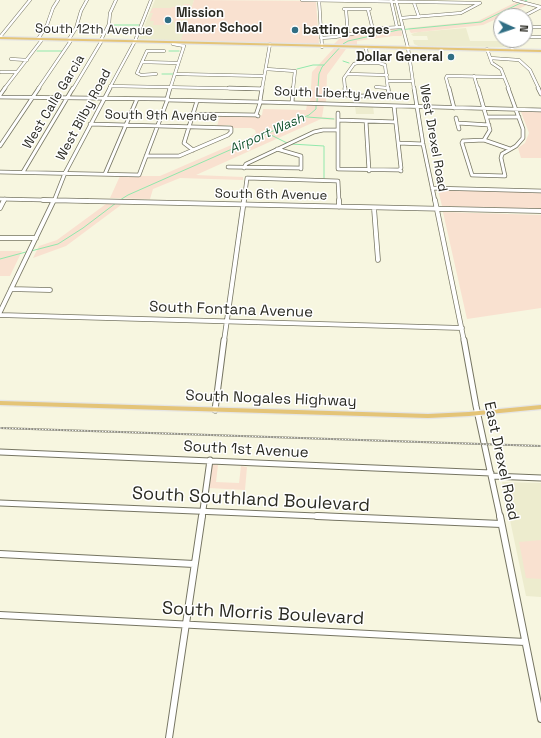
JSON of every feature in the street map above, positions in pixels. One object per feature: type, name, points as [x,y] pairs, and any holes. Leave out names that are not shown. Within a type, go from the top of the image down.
[{"type":"main road","name":"South 12th Avenue","points":[[0,38],[366,48],[380,47]]},
{"type":"main road","name":"South 12th Avenue","points":[[134,42],[270,45]]},
{"type":"main road","name":"South 12th Avenue","points":[[345,47],[541,51]]},
{"type":"main road","name":"South Nogales Highway","points":[[0,403],[405,415],[477,413],[541,407]]},
{"type":"street","points":[[0,38],[30,0]]},
{"type":"street","points":[[0,96],[40,40],[58,0]]},
{"type":"street","points":[[0,146],[70,40],[76,28],[81,11],[87,0]]},
{"type":"street","name":"West Calle Garcia","points":[[23,172],[101,41],[109,24],[110,13],[116,0]]},
{"type":"street","name":"West Bilby Road","points":[[0,312],[54,200],[65,173],[134,42],[151,0]]},
{"type":"street","points":[[302,0],[414,2],[454,1],[472,4],[474,7]]},
{"type":"street","points":[[319,0],[322,46]]},
{"type":"street","points":[[514,0],[541,7]]},
{"type":"street","points":[[391,1],[398,27]]},
{"type":"street","name":"West Drexel Road","points":[[396,1],[408,48],[423,144],[436,209]]},
{"type":"street","points":[[414,2],[419,17]]},
{"type":"street","points":[[401,18],[458,13],[474,7],[479,2]]},
{"type":"street","points":[[467,3],[479,2]]},
{"type":"street","points":[[348,35],[345,9],[369,10],[373,30]]},
{"type":"street","points":[[321,38],[398,27],[404,29]]},
{"type":"street","points":[[174,44],[184,46],[188,44]]},
{"type":"street","points":[[193,114],[257,115],[270,45]]},
{"type":"street","points":[[0,172],[139,175],[172,87],[184,46]]},
{"type":"street","points":[[366,48],[368,63]]},
{"type":"street","points":[[487,50],[492,63],[501,69],[524,129],[523,138],[516,146],[503,153],[501,156],[506,177],[471,176],[462,140],[484,140],[510,149]]},
{"type":"street","points":[[156,74],[137,73],[148,51],[164,51]]},
{"type":"street","points":[[490,58],[520,59],[530,70],[541,94]]},
{"type":"street","points":[[11,59],[27,60]]},
{"type":"street","points":[[142,62],[178,63]]},
{"type":"street","points":[[368,63],[385,64],[389,96],[345,95],[344,78],[354,64],[368,63]]},
{"type":"street","points":[[266,69],[294,70],[292,103]]},
{"type":"street","points":[[1,72],[17,72]]},
{"type":"street","points":[[176,74],[264,76]]},
{"type":"street","points":[[347,74],[386,75]]},
{"type":"street","points":[[454,108],[446,78],[447,76],[504,77]]},
{"type":"street","points":[[474,76],[490,124],[490,130],[484,140]]},
{"type":"street","points":[[388,81],[414,81]]},
{"type":"street","points":[[110,86],[262,89]]},
{"type":"street","points":[[376,87],[388,88]]},
{"type":"street","name":"South Liberty Avenue","points":[[0,96],[541,110]]},
{"type":"street","points":[[105,174],[137,99]]},
{"type":"street","points":[[193,150],[184,143],[197,101]]},
{"type":"street","points":[[338,113],[338,169],[400,171],[401,168],[394,106]]},
{"type":"street","points":[[487,116],[519,117]]},
{"type":"street","points":[[456,118],[459,129]]},
{"type":"street","points":[[338,120],[396,122]]},
{"type":"street","points":[[366,121],[369,171]]},
{"type":"street","points":[[458,123],[490,124]]},
{"type":"street","name":"South 9th Avenue","points":[[90,124],[230,127],[231,132],[228,135],[193,150]]},
{"type":"street","points":[[244,168],[246,164],[316,131],[337,130]]},
{"type":"street","points":[[398,143],[423,144]]},
{"type":"street","points":[[228,167],[300,169],[302,167],[302,156],[277,149]]},
{"type":"street","points":[[146,156],[175,157],[193,150]]},
{"type":"street","points":[[215,410],[247,178],[338,181],[338,207]]},
{"type":"street","points":[[432,188],[541,190]]},
{"type":"street","name":"South 6th Avenue","points":[[0,199],[541,211]]},
{"type":"street","points":[[0,208],[5,199]]},
{"type":"street","points":[[374,208],[378,260]]},
{"type":"street","name":"East Drexel Road","points":[[436,209],[462,328],[477,413],[492,475],[524,642],[541,719]]},
{"type":"street","points":[[0,238],[36,238]]},
{"type":"street","points":[[11,289],[50,290]]},
{"type":"street","name":"South Fontana Avenue","points":[[0,316],[462,328]]},
{"type":"street","name":"South 1st Avenue","points":[[0,452],[210,460],[541,478]]},
{"type":"street","points":[[169,738],[210,460]]},
{"type":"street","name":"South Southland Boulevard","points":[[0,503],[501,524]]},
{"type":"street","points":[[0,554],[194,564]]},
{"type":"street","name":"South Morris Boulevard","points":[[0,615],[524,642]]},
{"type":"shaded area","name":"Mission Manor School","points":[[155,0],[194,0],[182,41],[139,39]]},
{"type":"shaded area","points":[[194,0],[316,1],[319,44],[182,41],[181,40]]},
{"type":"shaded area","points":[[516,2],[527,5],[520,8],[504,8]]},
{"type":"shaded area","points":[[183,4],[190,4],[184,20],[180,20],[179,23],[174,23],[174,20],[160,20],[172,21],[172,23],[153,25],[154,21],[150,21],[153,13],[150,13],[153,8],[185,6]]},
{"type":"shaded area","points":[[493,14],[493,20],[483,25],[411,33],[408,28],[478,21]]},
{"type":"shaded area","points":[[401,28],[402,36],[357,41],[357,45],[334,44],[341,37],[383,29]]},
{"type":"shaded area","points":[[466,28],[470,41],[493,41],[493,47],[418,46],[414,44],[413,40],[428,40],[427,36],[413,36],[411,34],[418,32]]},
{"type":"shaded area","points":[[334,48],[346,49],[327,75],[326,102],[310,102],[312,72]]},
{"type":"shaded area","points":[[307,105],[324,105],[322,117],[334,118],[334,120],[321,119],[196,175],[243,177],[243,180],[180,178],[153,189],[150,199],[110,198],[120,176],[160,176],[256,133],[255,130],[251,128],[234,128],[229,125],[217,126],[220,116],[257,117],[262,115],[263,109],[306,110]]},
{"type":"shaded area","points":[[355,106],[373,106],[374,114],[356,114]]},
{"type":"shaded area","points":[[521,112],[541,112],[541,158],[521,158],[518,148],[525,143],[529,133]]},
{"type":"shaded area","points":[[438,190],[541,192],[541,209],[442,206]]},
{"type":"shaded area","points":[[106,204],[121,205],[66,246],[33,258],[39,246],[57,240]]},
{"type":"shaded area","points":[[443,212],[541,215],[541,308],[467,319]]},
{"type":"shaded area","points":[[0,251],[22,251],[10,276],[0,276]]},
{"type":"shaded area","points":[[211,464],[218,465],[216,482],[239,483],[241,466],[247,467],[245,490],[208,488]]},
{"type":"shaded area","points":[[502,482],[541,483],[541,597],[526,596]]},
{"type":"shaded area","points":[[541,540],[541,579],[526,578],[519,542]]},
{"type":"waterway","name":"Airport Wash","points":[[324,65],[343,44],[348,41],[398,30],[481,22],[527,0]]},
{"type":"waterway","points":[[110,25],[139,25]]},
{"type":"waterway","points":[[37,51],[62,51]]},
{"type":"waterway","points":[[169,51],[179,51]]},
{"type":"waterway","points":[[401,58],[407,59]]},
{"type":"waterway","points":[[343,61],[349,63]]},
{"type":"waterway","points":[[297,69],[313,65],[324,65]]},
{"type":"waterway","name":"Airport Wash","points":[[317,102],[319,74],[324,65]]},
{"type":"waterway","points":[[162,74],[173,74]]},
{"type":"waterway","name":"Airport Wash","points":[[268,133],[309,115],[316,109],[316,105]]},
{"type":"waterway","points":[[307,117],[334,119]]},
{"type":"waterway","name":"Airport Wash","points":[[120,200],[128,195],[268,133]]},
{"type":"waterway","points":[[268,133],[287,143]]},
{"type":"waterway","points":[[291,144],[324,146],[324,178]]},
{"type":"waterway","name":"Airport Wash","points":[[31,251],[58,244],[83,228],[116,203]]},
{"type":"waterway","name":"Airport Wash","points":[[0,259],[26,252]]},
{"type":"railway","points":[[0,428],[541,446]]},
{"type":"place","name":"Mission Manor School","points":[[168,20]]},
{"type":"place","name":"batting cages","points":[[295,30]]},
{"type":"place","name":"Dollar General","points":[[451,57]]}]
